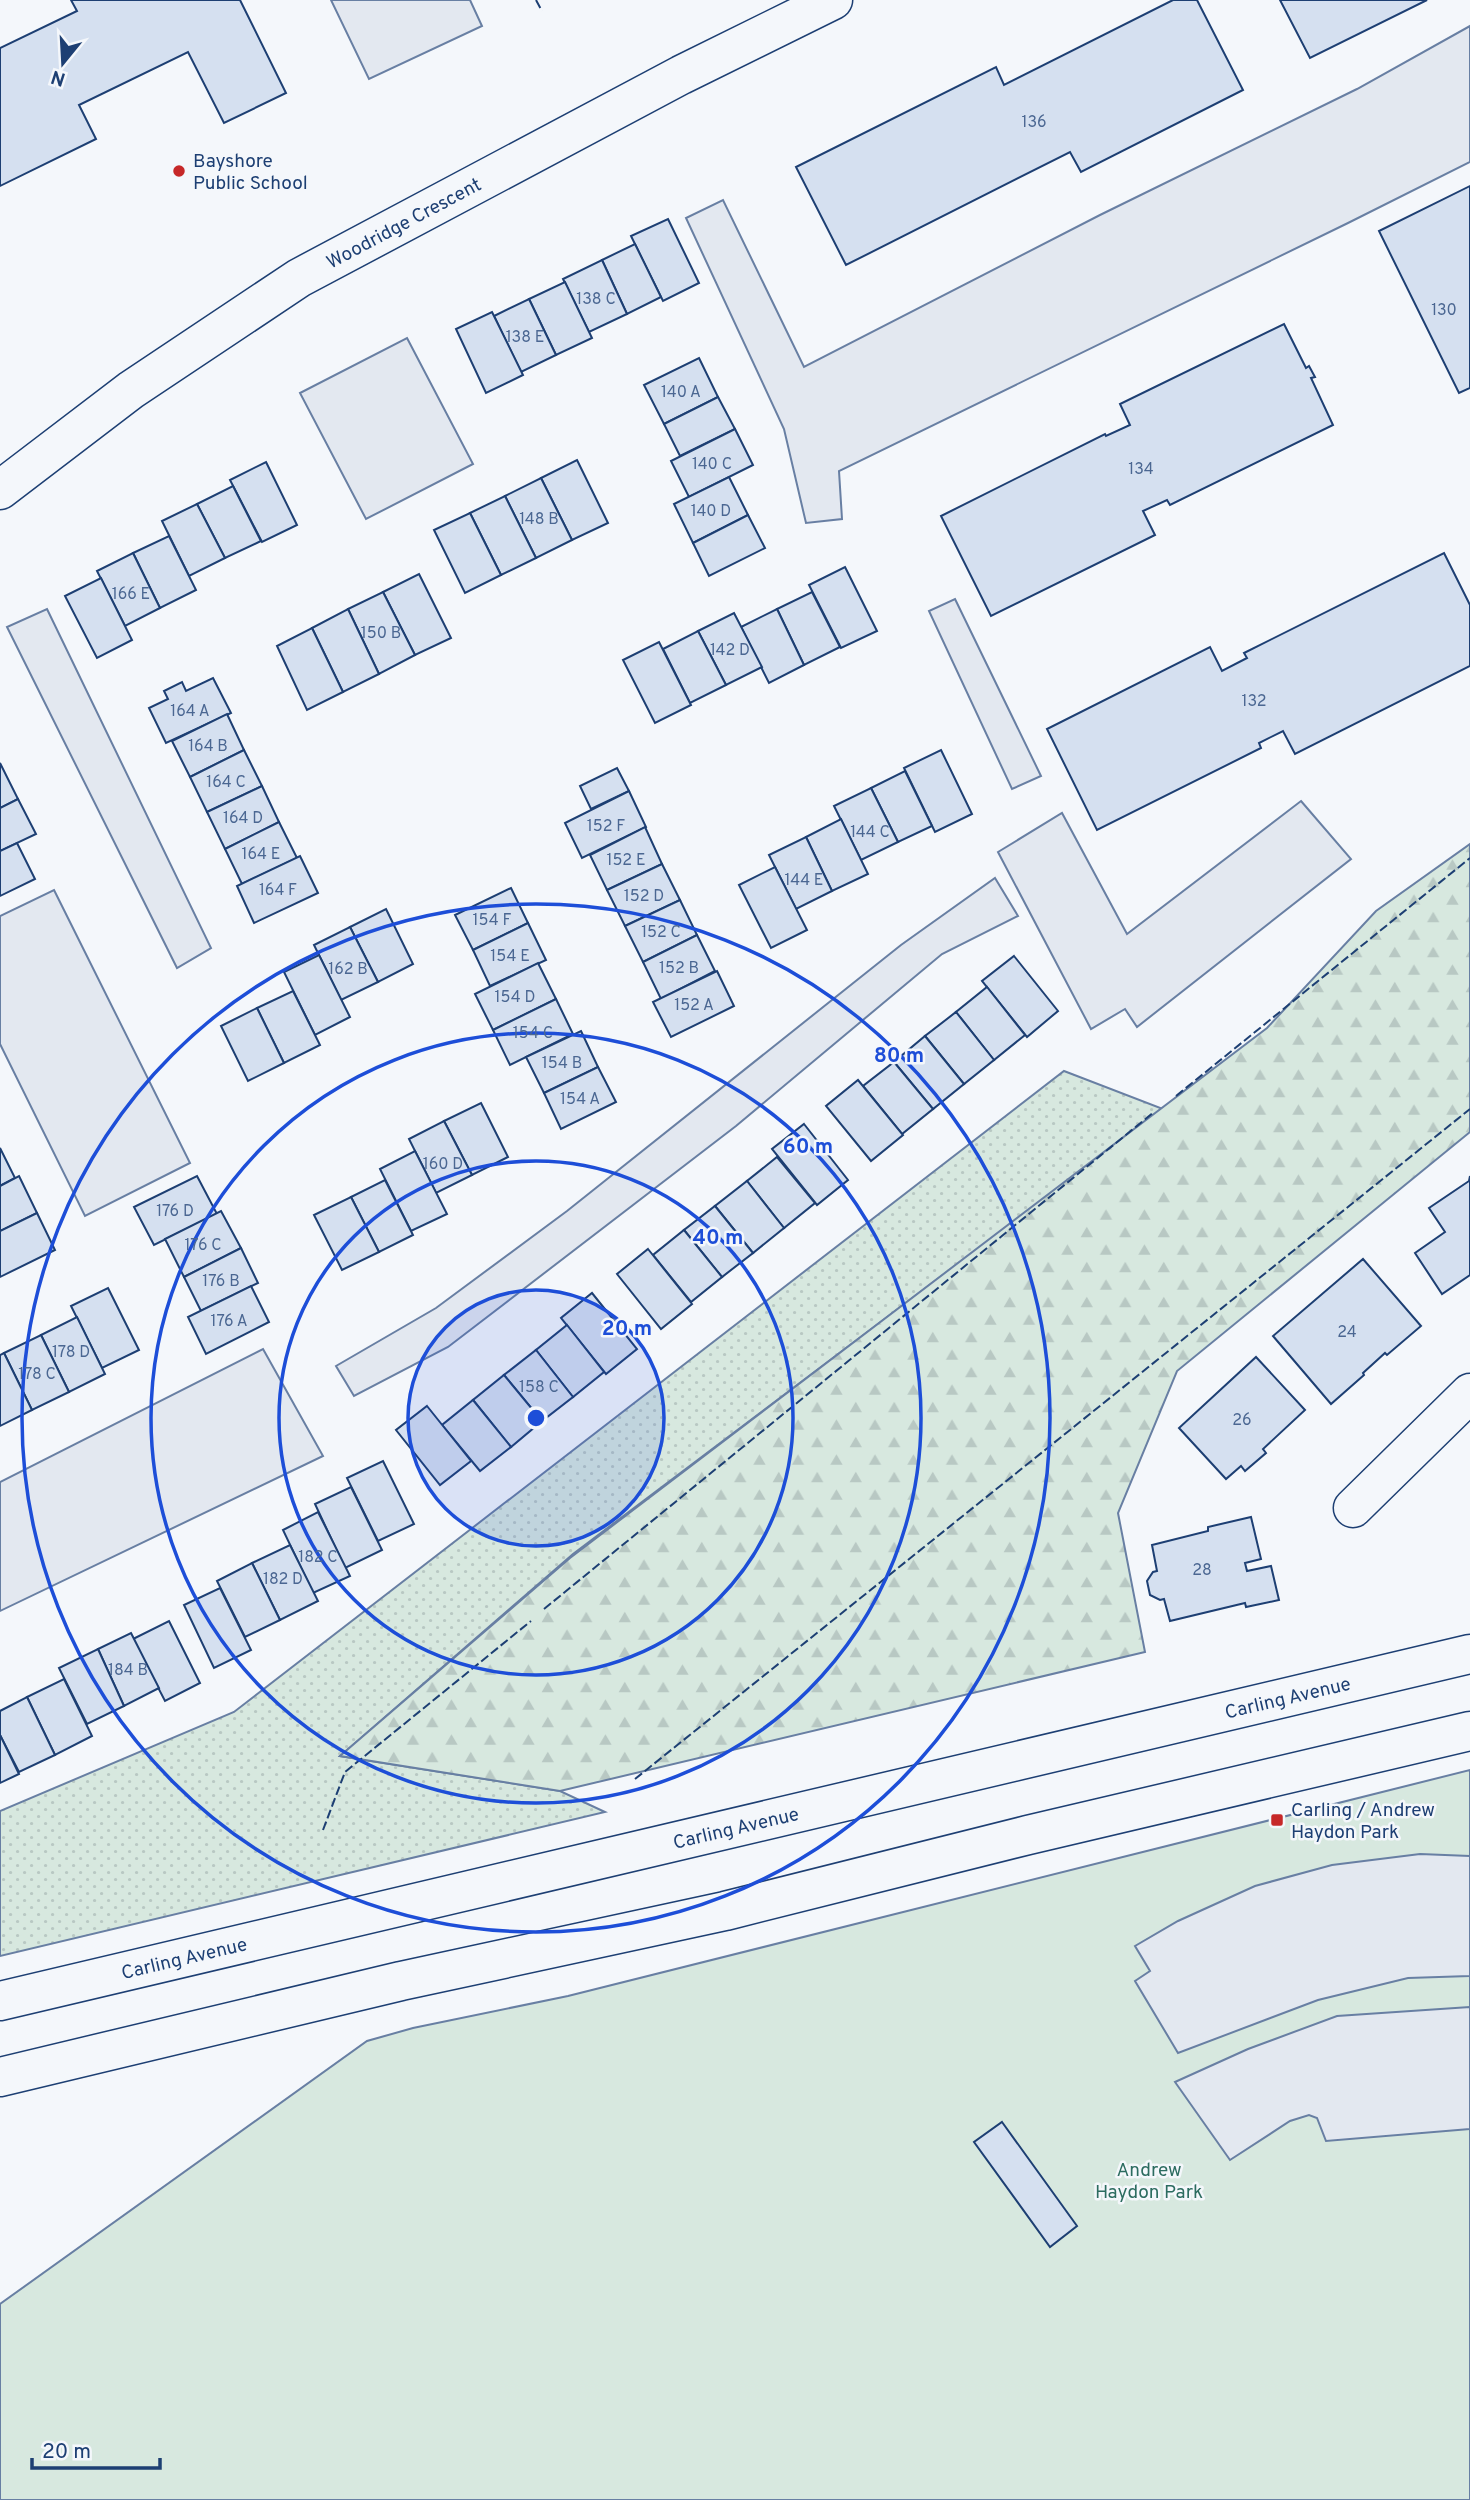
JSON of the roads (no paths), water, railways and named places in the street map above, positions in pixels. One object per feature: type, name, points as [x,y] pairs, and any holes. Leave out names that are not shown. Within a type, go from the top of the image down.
[{"type":"main road","name":"Woodridge Crescent","points":[[0,489],[131,390],[299,278],[669,82],[833,0]]},
{"type":"main road","points":[[1353,1508],[1470,1393]]},
{"type":"main road","name":"Carling Avenue","points":[[0,2001],[1470,1654]]},
{"type":"main road","points":[[0,2077],[401,1981],[725,1911],[1028,1835],[1470,1731]]},
{"type":"place","name":"Bayshore Public School","points":[[179,171]]},
{"type":"place","name":"Carling / Andrew Haydon Park","points":[[1277,1820]]},
{"type":"park label","name":"Andrew Haydon Park","points":[[1149,2180]]}]
